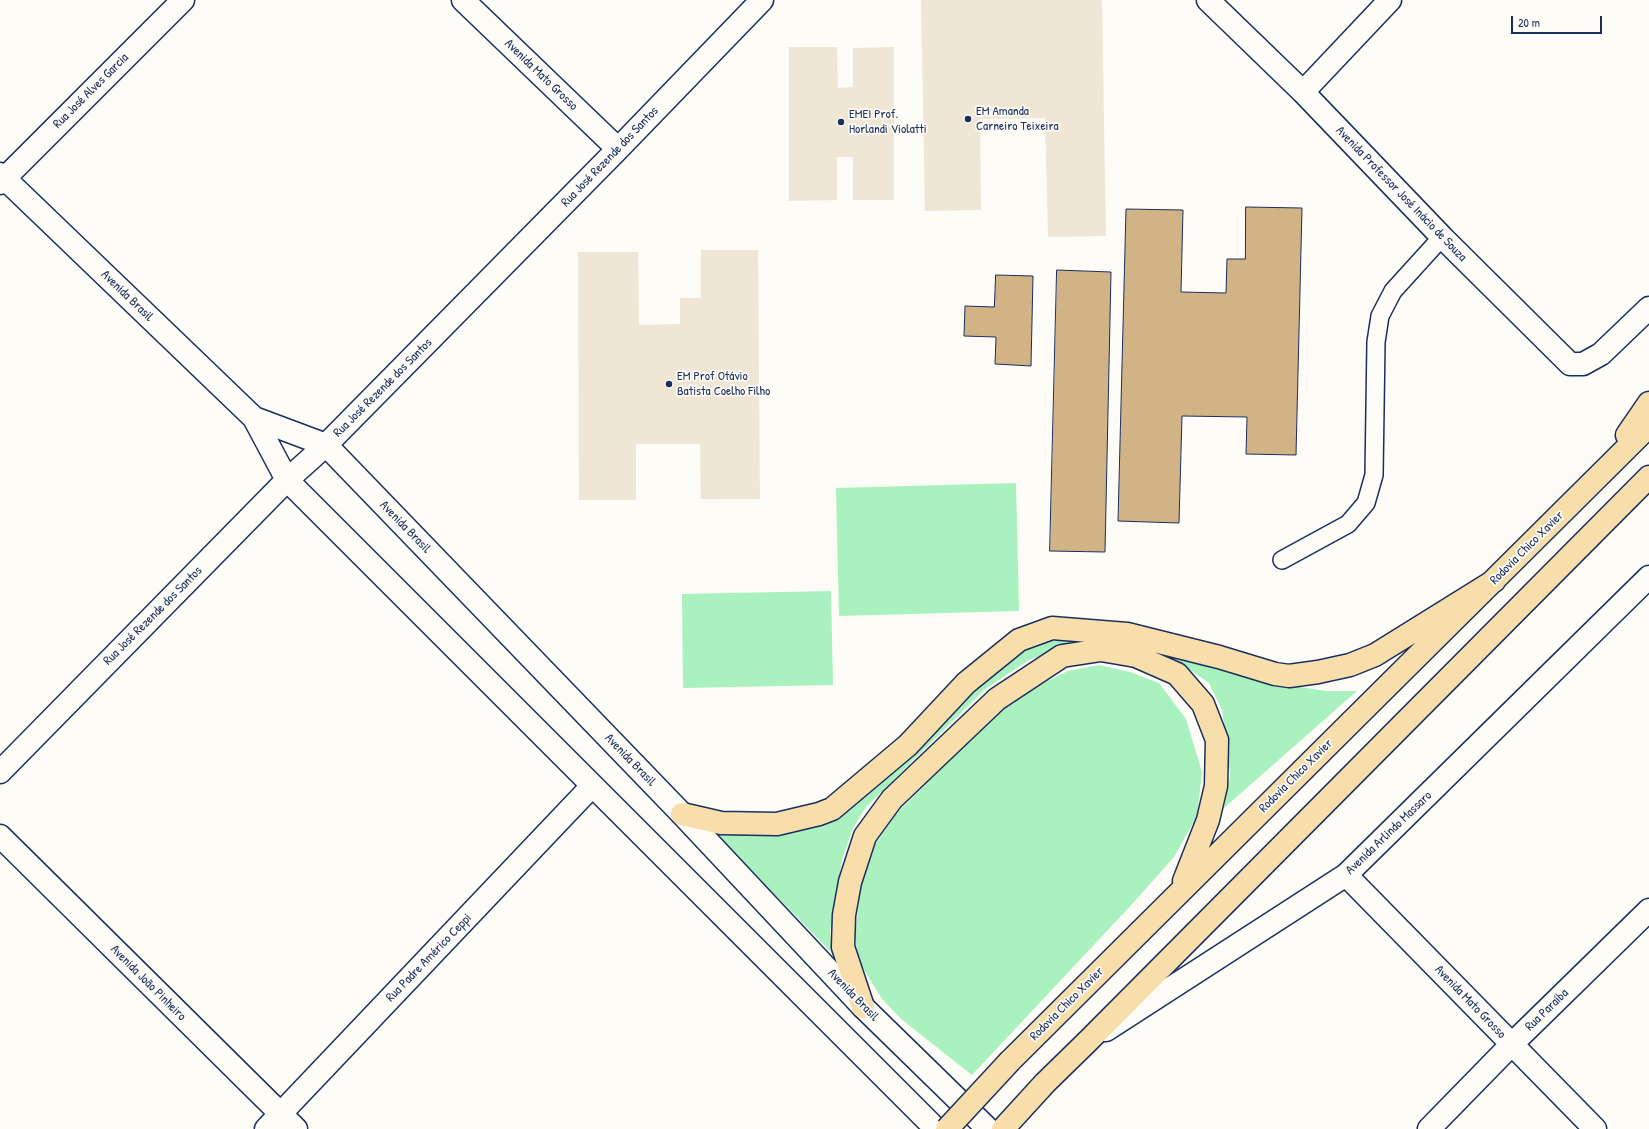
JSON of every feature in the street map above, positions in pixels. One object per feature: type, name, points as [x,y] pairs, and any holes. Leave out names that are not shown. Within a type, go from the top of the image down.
[{"type":"highway","points":[[1596,480],[1649,403]]},
{"type":"highway","name":"Rodovia Chico Xavier","points":[[947,1129],[1010,1061],[1649,426]]},
{"type":"highway","points":[[1003,1129],[1045,1084],[1649,477]]},
{"type":"highway","points":[[682,814],[721,823],[777,824],[819,814],[832,808],[908,745],[966,683],[1019,640],[1052,628],[1127,634],[1219,657],[1283,676],[1300,675],[1350,665],[1375,655],[1494,581]]},
{"type":"highway","points":[[863,1007],[843,947],[844,916],[850,882],[865,836],[892,799],[997,699],[1062,656],[1101,650],[1136,656],[1177,674],[1203,704],[1217,740],[1216,786],[1208,820],[1181,890]]},
{"type":"street","name":"Rua José Alves Garcia","points":[[2,178],[183,0]]},
{"type":"street","name":"Avenida Mato Grosso","points":[[463,0],[618,150]]},
{"type":"street","name":"Rua José Rezende dos Santos","points":[[0,772],[287,480],[326,445],[618,150],[762,0]]},
{"type":"street","name":"Avenida Professor José Inácio de Souza","points":[[1208,0],[1303,92],[1442,237],[1570,364],[1583,364],[1601,354],[1649,308]]},
{"type":"street","points":[[1303,92],[1390,0]]},
{"type":"street","name":"Avenida Brasil","points":[[2,178],[254,418],[287,480],[936,1129]]},
{"type":"street","name":"Avenida Brasil","points":[[254,418],[326,445],[682,814],[863,1007],[988,1129]]},
{"type":"street","name":"Avenida Arlindo Massaro","points":[[1089,1040],[1346,875],[1649,577]]},
{"type":"street","name":"Rua Padre Américo Ceppi","points":[[281,1124],[592,786]]},
{"type":"street","name":"Avenida João Pinheiro","points":[[0,836],[281,1124]]},
{"type":"street","name":"Avenida Mato Grosso","points":[[1346,875],[1594,1129]]},
{"type":"street","name":"Rua Paraíba","points":[[1429,1129],[1512,1044],[1649,910]]},
{"type":"lane","points":[[1282,560],[1348,524],[1366,504],[1374,474],[1376,342],[1380,316],[1393,291],[1442,237]]},
{"type":"shaded area","name":"EM Amanda Carneiro Teixeira","points":[[921,0],[1102,0],[1106,236],[1048,237],[1045,118],[980,119],[981,210],[925,211]]},
{"type":"shaded area","name":"EMEI Prof. Horlandi Violatti","points":[[789,47],[837,47],[838,88],[853,87],[853,48],[894,47],[894,200],[853,200],[853,157],[837,157],[837,200],[789,201]]},
{"type":"shaded area","name":"EM Prof Otávio Batista Coelho Filho","points":[[701,250],[758,250],[760,499],[701,499],[700,444],[636,444],[636,500],[579,500],[578,252],[638,252],[639,325],[680,324],[680,298],[701,298]]},
{"type":"green space","points":[[1016,483],[1019,611],[839,616],[836,488]]},
{"type":"green space","points":[[831,591],[833,685],[683,688],[682,594]]},
{"type":"green space","points":[[1079,639],[1140,642],[1261,681],[1326,691],[1357,691],[1224,808],[1230,776],[1227,742],[1222,710],[1209,683],[1186,667],[1167,659],[1055,651],[1029,660],[985,689],[866,807],[853,828],[842,860],[830,932],[832,953],[712,830],[769,833],[812,828],[842,812],[875,787],[980,681],[1026,648],[1052,641]]},
{"type":"green space","points":[[1099,665],[1130,672],[1159,683],[1186,719],[1202,772],[1197,816],[1174,857],[1134,902],[972,1075],[901,1019],[882,999],[858,960],[855,934],[861,886],[872,848],[898,812],[1002,711],[1035,687],[1068,671]]},
{"type":"building","points":[[1246,207],[1302,208],[1296,455],[1246,454],[1247,417],[1182,416],[1179,523],[1118,521],[1126,209],[1183,210],[1181,292],[1226,293],[1227,259],[1245,259]]},
{"type":"building","points":[[1057,270],[1111,272],[1105,552],[1050,551]]},
{"type":"building","points":[[996,275],[1033,276],[1031,366],[995,364],[996,337],[964,336],[965,306],[994,307]]},
{"type":"place","name":"EM Amanda Carneiro Teixeira","points":[[968,119]]},
{"type":"place","name":"EMEI Prof. Horlandi Violatti","points":[[841,122]]},
{"type":"place","name":"EM Prof Otávio Batista Coelho Filho","points":[[669,384]]}]
